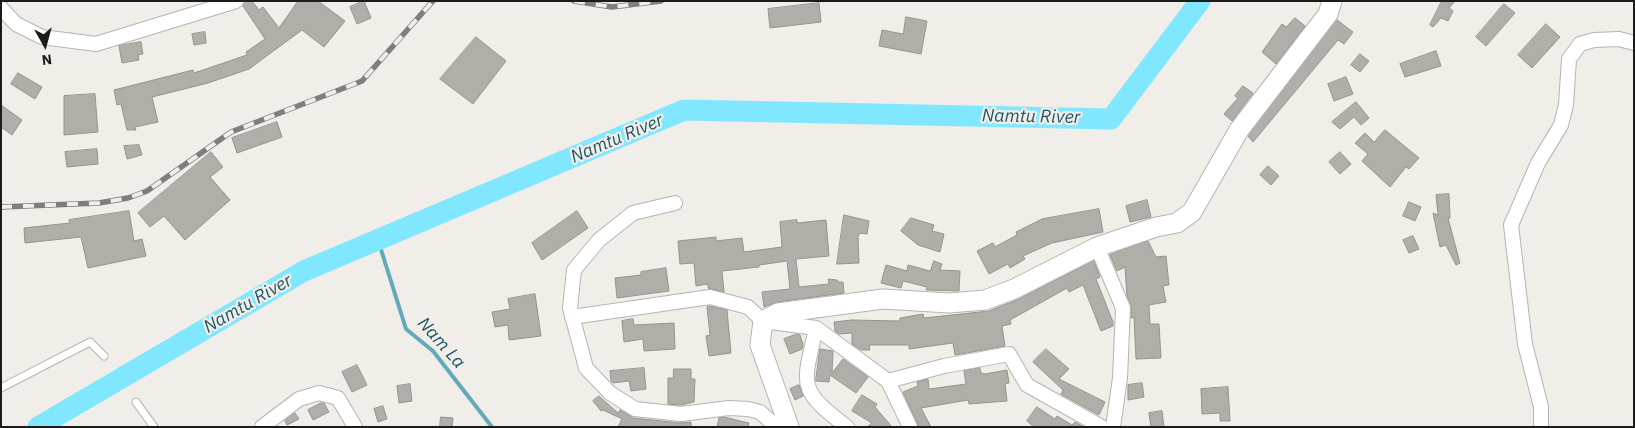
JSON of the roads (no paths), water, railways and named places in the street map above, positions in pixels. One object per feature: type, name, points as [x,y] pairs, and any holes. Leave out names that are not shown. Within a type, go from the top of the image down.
[{"type":"street","points":[[1,8],[16,24],[42,37],[96,44],[236,1]]},
{"type":"street","points":[[763,321],[778,313],[883,299],[949,303],[985,300],[1014,289],[1097,247],[1156,227],[1177,223],[1192,212],[1239,130],[1328,14],[1332,1]]},
{"type":"street","points":[[1541,427],[1541,407],[1525,344],[1511,225],[1538,163],[1561,124],[1566,105],[1569,59],[1580,44],[1594,40],[1619,39],[1634,43]]},
{"type":"street","points":[[675,203],[633,213],[599,240],[574,270],[570,308],[586,368],[610,393],[635,409],[681,414],[729,408],[748,409],[760,412],[771,422],[773,427]]},
{"type":"street","points":[[1097,247],[1123,308],[1120,378],[1113,427]]},
{"type":"street","points":[[572,316],[710,297],[748,307],[763,321],[816,328],[888,381],[910,427]]},
{"type":"street","points":[[763,321],[760,345],[789,427]]},
{"type":"street","points":[[816,328],[806,382],[812,397],[847,427]]},
{"type":"street","points":[[888,381],[944,366],[1009,354],[1027,385],[1102,427]]},
{"type":"street","points":[[262,427],[299,399],[319,393],[338,398],[355,427]]},
{"type":"lane","points":[[1,388],[90,342],[104,356]]},
{"type":"lane","points":[[136,402],[154,427]]},
{"type":"waterway","name":"Namtu River","points":[[38,427],[304,271],[684,110],[1111,119],[1200,1]]},
{"type":"waterway","name":"Nam La","points":[[378,240],[406,329],[433,351],[492,427]]},
{"type":"railway","points":[[1,207],[99,203],[128,198],[147,191],[231,132],[362,81],[433,1]]},
{"type":"railway","points":[[574,1],[612,7],[661,1]]}]
